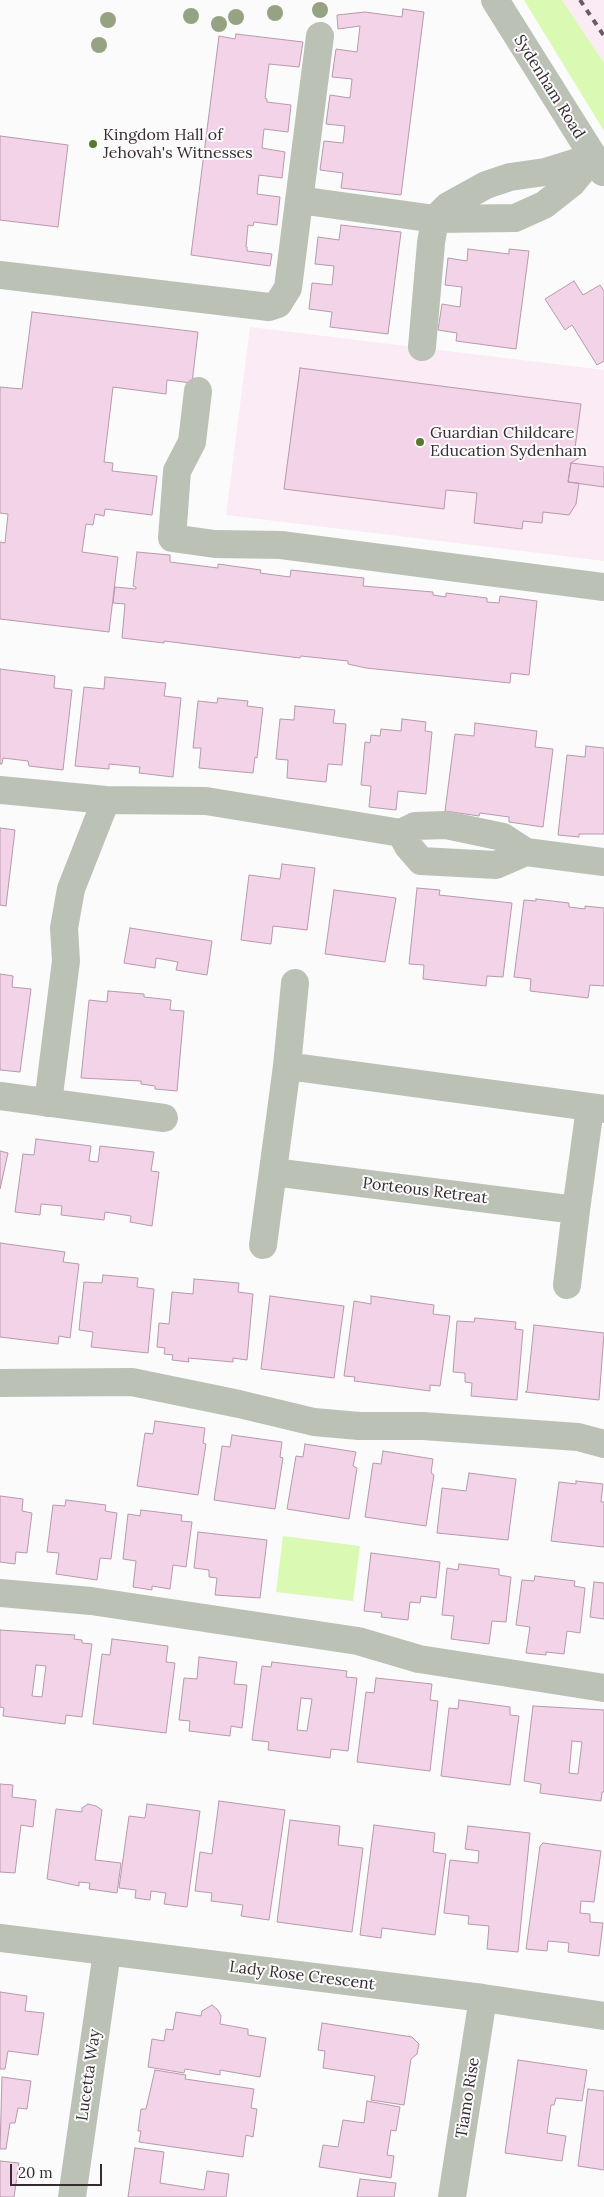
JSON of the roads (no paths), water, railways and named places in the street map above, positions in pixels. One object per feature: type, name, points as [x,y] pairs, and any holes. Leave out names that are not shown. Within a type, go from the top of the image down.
[{"type":"street","name":"Sydenham Road","points":[[495,0],[599,165]]},
{"type":"street","points":[[0,275],[269,307],[278,304],[288,288],[320,36]]},
{"type":"street","points":[[299,200],[435,219],[515,218],[544,205],[599,165]]},
{"type":"street","points":[[422,347],[431,243],[435,219],[448,206],[486,185],[510,177],[599,165]]},
{"type":"street","points":[[198,390],[192,442],[178,471],[172,538],[215,544],[281,545],[604,587]]},
{"type":"street","points":[[0,790],[106,800],[206,801],[401,833],[415,826],[446,824],[504,838],[526,852],[604,862]]},
{"type":"street","points":[[48,1103],[66,961],[64,928],[71,889],[106,800]]},
{"type":"street","points":[[401,833],[408,846],[421,861],[496,865],[526,852]]},
{"type":"street","points":[[263,1245],[287,1066],[295,983]]},
{"type":"street","points":[[287,1066],[597,1109],[576,1210],[567,1285]]},
{"type":"street","points":[[0,1096],[164,1118]]},
{"type":"street","name":"Porteous Retreat","points":[[273,1172],[576,1210]]},
{"type":"street","points":[[0,1383],[132,1382],[314,1422],[359,1426],[423,1426],[578,1437],[604,1444]]},
{"type":"street","points":[[0,1593],[91,1601],[358,1640],[419,1659],[604,1688]]},
{"type":"street","name":"Lady Rose Crescent","points":[[0,1938],[482,1998],[604,2016]]},
{"type":"street","name":"Lucetta Way","points":[[72,2197],[106,1952]]},
{"type":"street","name":"Tiamo Rise","points":[[452,2197],[482,1998]]},
{"type":"railway","points":[[580,0],[604,36]]},
{"type":"place","name":"Kingdom Hall of Jehovah's Witnesses","points":[[93,144]]},
{"type":"place","name":"Guardian Childcare Education Sydenham","points":[[420,442]]}]
